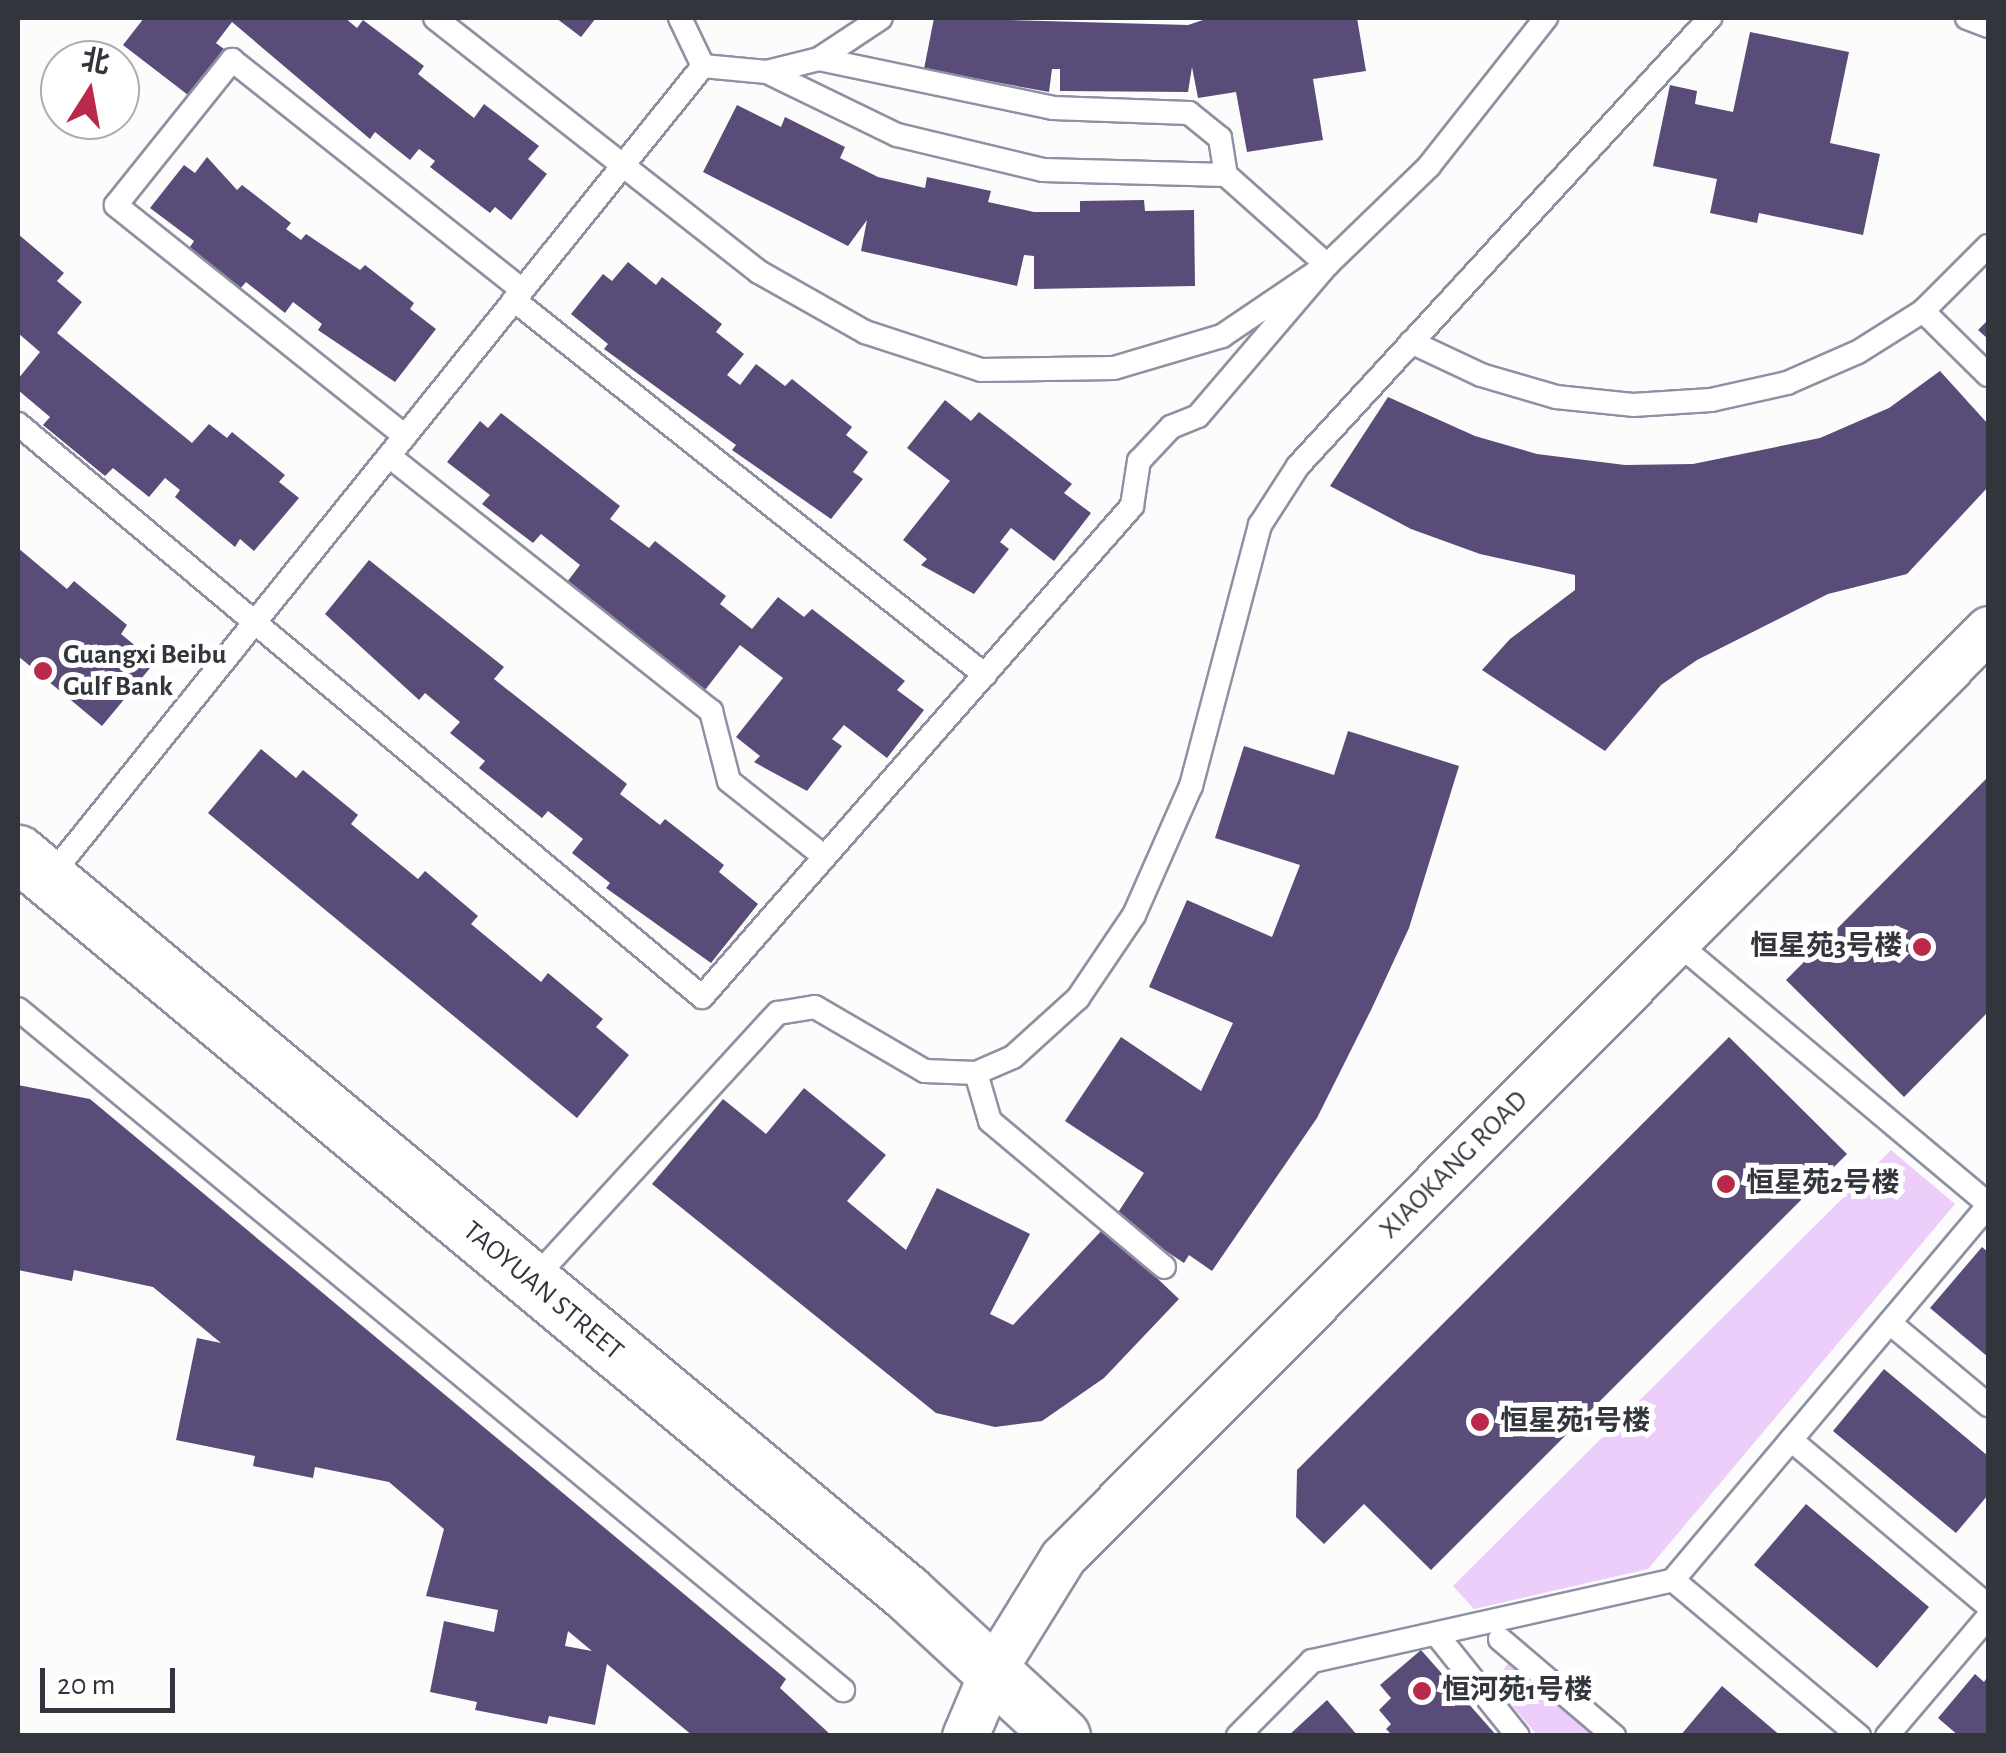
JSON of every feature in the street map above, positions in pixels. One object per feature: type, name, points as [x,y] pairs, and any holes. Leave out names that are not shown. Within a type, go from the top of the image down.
[{"type":"main road","name":"TAOYUAN STREET","points":[[33,866],[993,1670],[1062,1736]]},
{"type":"street","name":"XIAOKANG ROAD","points":[[965,1736],[993,1670],[1062,1557],[1988,630]]},
{"type":"lane","points":[[436,18],[620,168],[760,272],[865,332],[980,370],[1114,368],[1222,336],[1327,264]]},
{"type":"lane","points":[[680,18],[702,66]]},
{"type":"lane","points":[[702,66],[767,72],[819,59],[882,18]]},
{"type":"lane","points":[[18,424],[702,996],[1132,506],[1139,461],[1171,427],[1198,416],[1327,264],[1428,166],[1546,18]]},
{"type":"lane","points":[[532,1281],[778,1013],[815,1007],[925,1071],[976,1073],[1013,1057],[1078,998],[1134,915],[1191,786],[1260,525],[1298,466],[1710,18]]},
{"type":"lane","points":[[1967,18],[1988,26]]},
{"type":"lane","points":[[819,59],[1052,108],[1189,113],[1220,138],[1226,175],[1327,264]]},
{"type":"lane","points":[[405,436],[116,205],[232,60],[985,675]]},
{"type":"lane","points":[[33,866],[255,622],[702,66]]},
{"type":"lane","points":[[767,72],[897,135],[1044,170],[1226,175]]},
{"type":"lane","points":[[1411,342],[1481,376],[1556,397],[1633,405],[1711,400],[1786,382],[1858,352],[1923,311],[1988,246]]},
{"type":"lane","points":[[1923,311],[1988,375]]},
{"type":"lane","points":[[389,456],[711,711],[728,780],[825,857]]},
{"type":"lane","points":[[1238,1736],[1312,1661],[1673,1580],[1988,1205],[1676,942]]},
{"type":"lane","points":[[18,1009],[844,1690]]},
{"type":"lane","points":[[976,1073],[990,1120],[1164,1267]]},
{"type":"lane","points":[[1890,1323],[1988,1405]]},
{"type":"lane","points":[[1791,1440],[1988,1606]]},
{"type":"lane","points":[[1673,1580],[1859,1736]]},
{"type":"lane","points":[[1888,1736],[1988,1617]]},
{"type":"lane","points":[[1437,1635],[1518,1736]]},
{"type":"lane","points":[[1500,1639],[1614,1736]]},
{"type":"shaded area","points":[[1891,1150],[1955,1204],[1648,1569],[1474,1609],[1453,1586]]},
{"type":"shaded area","points":[[1508,1664],[1593,1735],[1537,1735],[1492,1682]]},
{"type":"building","points":[[144,18],[345,18],[357,28],[363,20],[424,66],[418,74],[474,118],[484,104],[539,146],[528,159],[547,174],[511,220],[495,207],[490,213],[430,167],[435,161],[419,149],[410,160],[375,132],[370,139],[232,22],[216,43],[224,49],[188,95],[140,58],[140,40],[127,40]]},
{"type":"building","points":[[556,18],[596,18],[581,37]]},
{"type":"building","points":[[934,18],[1188,25],[1209,18],[1357,18],[1366,71],[1313,79],[1323,140],[1247,152],[1236,92],[1198,98],[1192,67],[1188,92],[1060,91],[1060,69],[1052,69],[1049,92],[924,69]]},
{"type":"building","points":[[1750,32],[1849,52],[1830,143],[1880,154],[1863,235],[1759,213],[1757,223],[1710,213],[1717,179],[1653,166],[1670,85],[1697,91],[1695,104],[1733,112]]},
{"type":"building","points":[[737,105],[781,127],[785,117],[845,147],[840,158],[878,177],[925,188],[927,177],[991,191],[988,202],[1034,212],[1080,212],[1080,201],[1144,200],[1145,211],[1194,210],[1195,286],[1034,289],[1034,256],[1024,255],[1017,286],[861,251],[867,220],[848,246],[703,172]]},
{"type":"building","points":[[207,157],[237,190],[242,185],[291,223],[286,229],[301,240],[306,234],[360,270],[365,265],[414,303],[410,309],[436,329],[395,382],[318,330],[322,324],[293,302],[285,313],[246,282],[240,289],[188,250],[194,241],[150,208],[184,165],[195,173]]},
{"type":"building","points":[[18,234],[64,273],[57,281],[82,302],[57,333],[192,443],[209,424],[227,438],[232,432],[285,475],[279,482],[299,498],[254,551],[240,539],[235,547],[175,497],[180,490],[165,478],[149,497],[113,468],[105,476],[43,425],[50,417],[18,390],[18,379],[40,352],[18,333]]},
{"type":"building","points":[[628,262],[656,285],[662,277],[722,324],[716,332],[744,354],[727,375],[740,385],[756,364],[785,386],[792,379],[852,427],[846,435],[868,452],[853,472],[863,479],[831,519],[732,450],[736,445],[604,349],[608,344],[571,314],[603,274],[612,281]]},
{"type":"building","points":[[1988,320],[1988,339],[1978,330]]},
{"type":"building","points":[[1940,371],[1988,424],[1988,487],[1907,574],[1828,594],[1697,660],[1661,685],[1605,751],[1482,670],[1510,639],[1575,590],[1575,575],[1480,554],[1411,529],[1330,486],[1388,397],[1475,436],[1537,454],[1625,465],[1693,464],[1820,438],[1889,408]]},
{"type":"building","points":[[945,400],[971,421],[979,412],[1072,484],[1064,493],[1091,513],[1054,561],[1011,528],[1000,542],[1009,549],[974,594],[921,565],[927,559],[903,540],[950,481],[907,448]]},
{"type":"building","points":[[501,413],[620,506],[610,519],[649,548],[655,541],[726,596],[720,604],[752,629],[778,597],[804,617],[812,609],[905,681],[897,690],[924,710],[887,758],[844,725],[832,739],[842,746],[807,791],[754,762],[760,756],[736,737],[783,678],[740,645],[705,690],[567,582],[580,565],[541,534],[533,543],[482,504],[490,495],[447,462],[480,421],[488,428]]},
{"type":"building","points":[[18,548],[67,589],[74,581],[127,625],[121,634],[155,662],[102,726],[18,656]]},
{"type":"building","points":[[369,560],[504,667],[494,679],[627,784],[620,794],[660,825],[665,819],[724,865],[719,872],[758,904],[711,963],[606,888],[610,883],[572,853],[583,839],[548,811],[542,818],[479,768],[485,761],[450,733],[460,722],[425,693],[419,700],[325,614]]},
{"type":"building","points":[[1348,731],[1459,766],[1409,928],[1372,1008],[1317,1118],[1212,1271],[1189,1255],[1184,1263],[1115,1217],[1144,1173],[1065,1121],[1121,1037],[1201,1091],[1233,1023],[1149,987],[1187,900],[1272,937],[1300,865],[1215,838],[1244,746],[1334,775]]},
{"type":"building","points":[[261,749],[296,778],[303,770],[358,815],[351,824],[418,879],[425,871],[478,916],[471,924],[541,982],[548,973],[603,1019],[596,1027],[629,1055],[577,1118],[208,813]]},
{"type":"building","name":"恒星苑3号楼","points":[[1988,777],[1988,1012],[1904,1097],[1786,980]]},
{"type":"building","points":[[1729,1037],[1847,1154],[1431,1570],[1364,1504],[1324,1544],[1296,1517],[1297,1470]]},
{"type":"building","points":[[18,1085],[90,1099],[786,1679],[780,1688],[832,1736],[693,1736],[607,1664],[595,1725],[549,1716],[547,1724],[475,1710],[477,1702],[430,1692],[444,1621],[494,1632],[498,1610],[426,1596],[444,1529],[389,1482],[315,1467],[313,1478],[253,1466],[255,1456],[176,1440],[197,1338],[221,1343],[153,1287],[74,1270],[72,1281],[18,1270]],"holes":[[[568,1631],[592,1651],[565,1646]]]},
{"type":"building","points":[[804,1088],[886,1155],[847,1201],[906,1250],[937,1188],[1030,1234],[990,1314],[1013,1325],[1104,1228],[1179,1299],[1104,1378],[1042,1421],[995,1427],[936,1413],[652,1184],[723,1099],[766,1134]]},
{"type":"building","points":[[1982,1247],[1988,1252],[1988,1357],[1930,1308]]},
{"type":"building","points":[[1884,1369],[1988,1456],[1988,1495],[1956,1533],[1833,1431]]},
{"type":"building","points":[[1806,1504],[1929,1607],[1877,1668],[1754,1565]]},
{"type":"building","name":"恒河苑1号楼","points":[[1421,1650],[1497,1736],[1393,1736],[1386,1729],[1391,1724],[1379,1710],[1391,1698],[1380,1685]]},
{"type":"building","points":[[1975,1674],[1984,1682],[1988,1676],[1988,1736],[1959,1736],[1938,1718]]},
{"type":"building","points":[[1722,1686],[1781,1736],[1680,1736]]},
{"type":"building","points":[[1327,1700],[1358,1736],[1288,1736]]},
{"type":"place","name":"Guangxi Beibu Gulf Bank","points":[[43,671]]},
{"type":"place","name":"恒星苑3号楼","points":[[1922,947]]},
{"type":"place","name":"恒星苑2号楼","points":[[1726,1184]]},
{"type":"place","name":"恒星苑1号楼","points":[[1480,1422]]},
{"type":"place","name":"恒河苑1号楼","points":[[1422,1691]]}]
